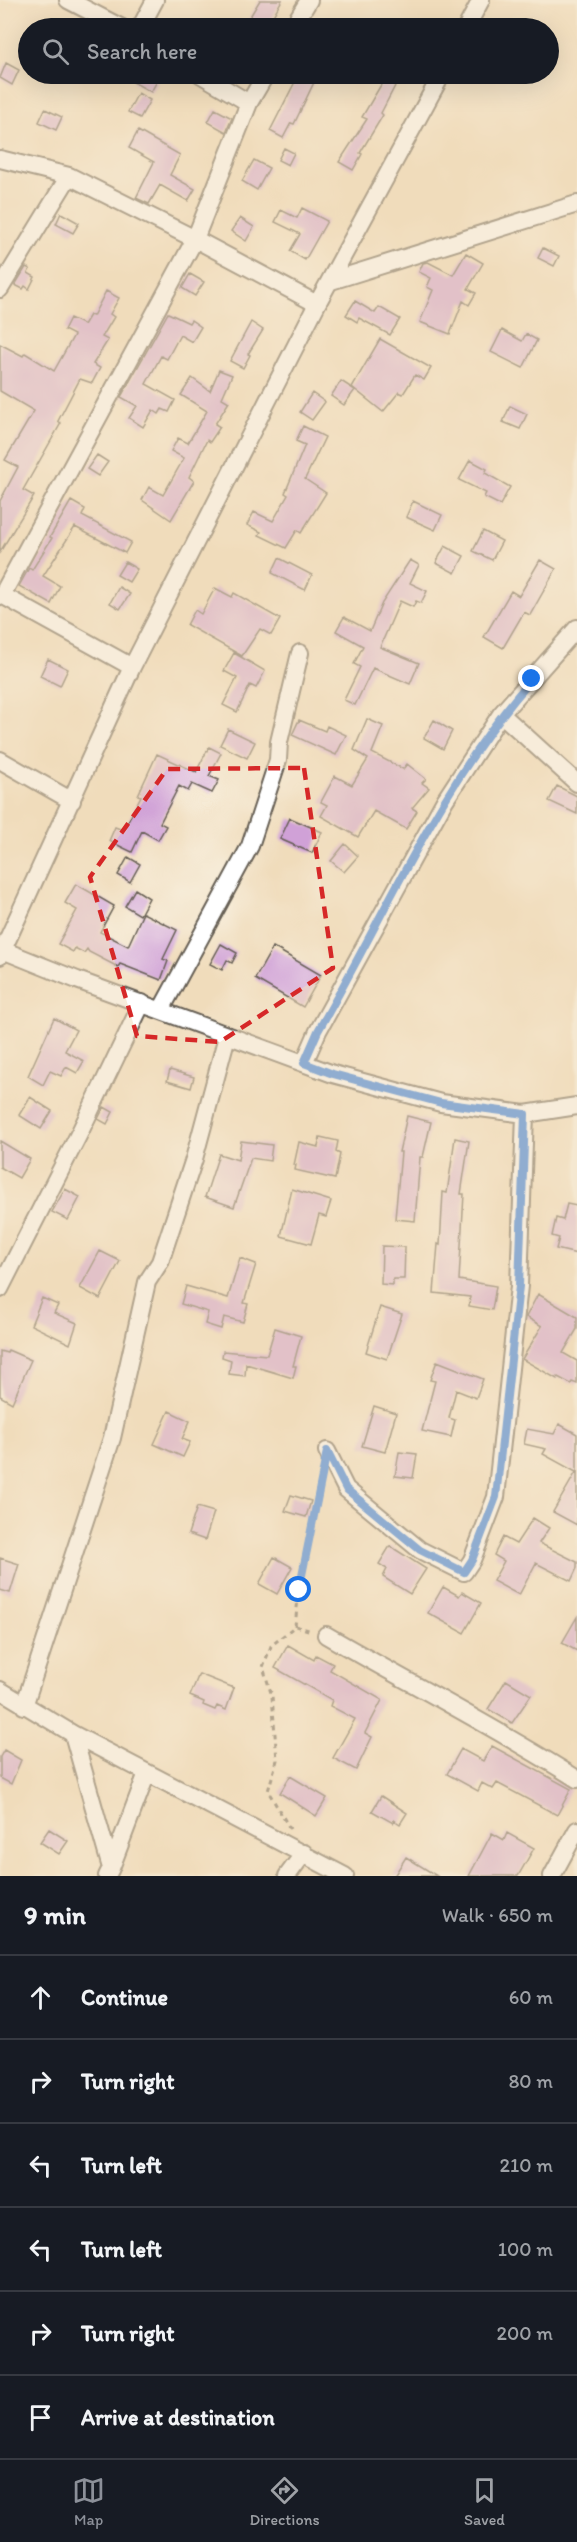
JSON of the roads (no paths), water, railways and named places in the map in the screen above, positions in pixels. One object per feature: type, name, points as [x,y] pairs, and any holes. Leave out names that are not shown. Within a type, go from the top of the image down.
[{"type":"street","points":[[68,0],[103,18]]},
{"type":"street","points":[[145,18],[155,0]]},
{"type":"street","points":[[298,18],[309,0]]},
{"type":"street","points":[[471,18],[481,0]]},
{"type":"street","points":[[217,84],[249,103]]},
{"type":"street","points":[[132,668],[1,595],[195,239],[249,103],[260,84]]},
{"type":"street","points":[[437,84],[331,282],[316,304],[132,668],[1,952],[333,1074],[441,1103],[525,1114],[577,1106]]},
{"type":"street","points":[[0,159],[69,176],[195,239],[316,304]]},
{"type":"street","points":[[0,289],[69,176]]},
{"type":"street","points":[[331,282],[577,204]]},
{"type":"street","points":[[304,1063],[318,1031],[445,800],[501,714],[577,628]]},
{"type":"street","points":[[161,1010],[250,846],[278,760],[279,742],[300,653]]},
{"type":"street","points":[[501,714],[577,783]]},
{"type":"street","points":[[0,760],[72,801]]},
{"type":"street","points":[[0,1289],[79,1134],[142,1003]]},
{"type":"street","points":[[24,1706],[112,1438],[147,1282],[160,1262],[194,1159],[227,1036]]},
{"type":"street","points":[[327,1451],[346,1489],[420,1550],[464,1572],[472,1560],[496,1497],[519,1286],[525,1114]]},
{"type":"street","points":[[326,1635],[419,1689],[516,1741],[577,1779]]},
{"type":"street","points":[[0,1690],[73,1734],[345,1876]]},
{"type":"street","points":[[73,1734],[109,1872]]},
{"type":"street","points":[[109,1872],[147,1773]]},
{"type":"street","points":[[552,1876],[577,1830]]},
{"type":"street","points":[[287,1876],[304,1853]]}]
